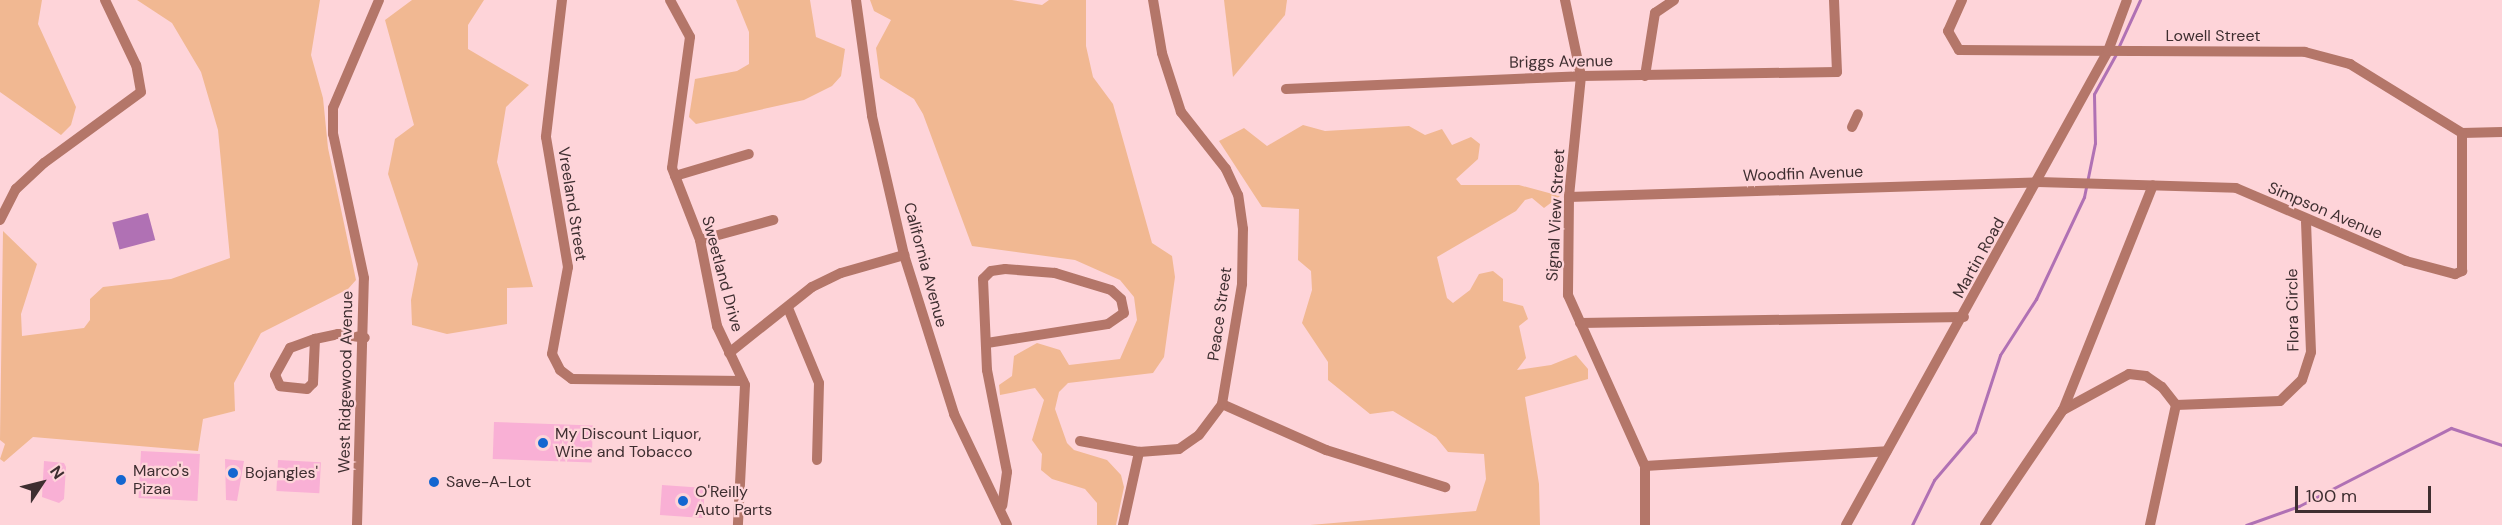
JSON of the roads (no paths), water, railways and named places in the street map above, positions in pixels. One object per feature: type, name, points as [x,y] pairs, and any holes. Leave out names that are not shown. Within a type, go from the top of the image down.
[{"type":"street","points":[[0,220],[16,189],[44,163],[141,92],[136,65],[105,0]]},
{"type":"street","name":"West Ridgewood Avenue","points":[[357,525],[365,338],[359,248],[336,147],[333,108],[379,0]]},
{"type":"street","name":"Vreeland Street","points":[[562,0],[546,137],[568,267],[552,354],[560,370],[572,379],[743,381]]},
{"type":"street","name":"Sweetland Drive","points":[[670,0],[690,37],[671,154],[675,176],[700,240],[717,326],[743,381],[738,525]]},
{"type":"street","name":"California Avenue","points":[[856,0],[872,116],[904,255],[954,414],[1002,506],[1006,525]]},
{"type":"street","name":"Peace Street","points":[[1080,441],[1140,452],[1179,449],[1199,435],[1221,404],[1242,284],[1243,229],[1238,195],[1226,169],[1181,112],[1162,53],[1153,0]]},
{"type":"street","name":"Signal View Street","points":[[1565,0],[1581,76],[1569,197],[1565,266],[1568,295],[1645,466],[1645,525]]},
{"type":"street","points":[[1645,76],[1655,13],[1674,0]]},
{"type":"street","name":"Briggs Avenue","points":[[1286,89],[1581,76],[1837,72],[1834,0]]},
{"type":"street","name":"Lowell Street","points":[[1962,0],[1948,31],[1959,51],[2305,51],[2350,64],[2462,133]]},
{"type":"street","name":"Martin Road","points":[[1846,525],[2038,182],[2108,51],[2127,0]]},
{"type":"street","points":[[1852,127],[1858,114]]},
{"type":"street","points":[[2462,133],[2502,132]]},
{"type":"street","name":"Simpson Avenue","points":[[2038,182],[2236,188],[2306,222],[2406,261],[2455,274],[2462,271],[2462,133]]},
{"type":"street","points":[[675,176],[749,154]]},
{"type":"street","name":"Woodfin Avenue","points":[[1569,197],[2038,182]]},
{"type":"street","points":[[1985,525],[2063,410],[2153,186]]},
{"type":"street","points":[[700,240],[773,220]]},
{"type":"street","name":"Flora Circle","points":[[2176,405],[2280,401],[2302,380],[2311,352],[2306,222]]},
{"type":"street","points":[[729,353],[812,287],[841,273],[904,255]]},
{"type":"street","points":[[987,343],[1108,324],[1124,314],[1121,299],[1111,290],[1055,273],[991,271],[983,279],[987,370],[1007,472],[1002,506]]},
{"type":"street","points":[[788,308],[819,383],[817,460]]},
{"type":"street","points":[[1580,323],[1964,317]]},
{"type":"street","points":[[315,339],[313,383],[307,389],[280,386],[275,375],[290,348],[315,339],[339,334],[365,338]]},
{"type":"street","points":[[2063,410],[2129,374],[2146,376],[2162,387],[2176,405],[2150,525]]},
{"type":"street","points":[[1221,404],[1326,450],[1445,487]]},
{"type":"street","points":[[1645,466],[1887,451]]},
{"type":"street","points":[[1123,525],[1140,452]]},
{"type":"waterway","points":[[2118,48],[2140,0]]},
{"type":"waterway","points":[[1912,525],[1934,480],[1975,432],[2000,355],[2036,299],[2084,197],[2095,143],[2094,94],[2116,54]]},
{"type":"waterway","points":[[2246,525],[2299,506],[2451,428],[2502,445]]},
{"type":"place","name":"My Discount Liquor, Wine and Tobacco","points":[[543,443]]},
{"type":"place","name":"Bojangles'","points":[[233,473]]},
{"type":"place","name":"Marco's Pizaa","points":[[121,480]]},
{"type":"place","name":"Save-A-Lot","points":[[434,482]]},
{"type":"place","name":"O'Reilly Auto Parts","points":[[683,501]]}]
